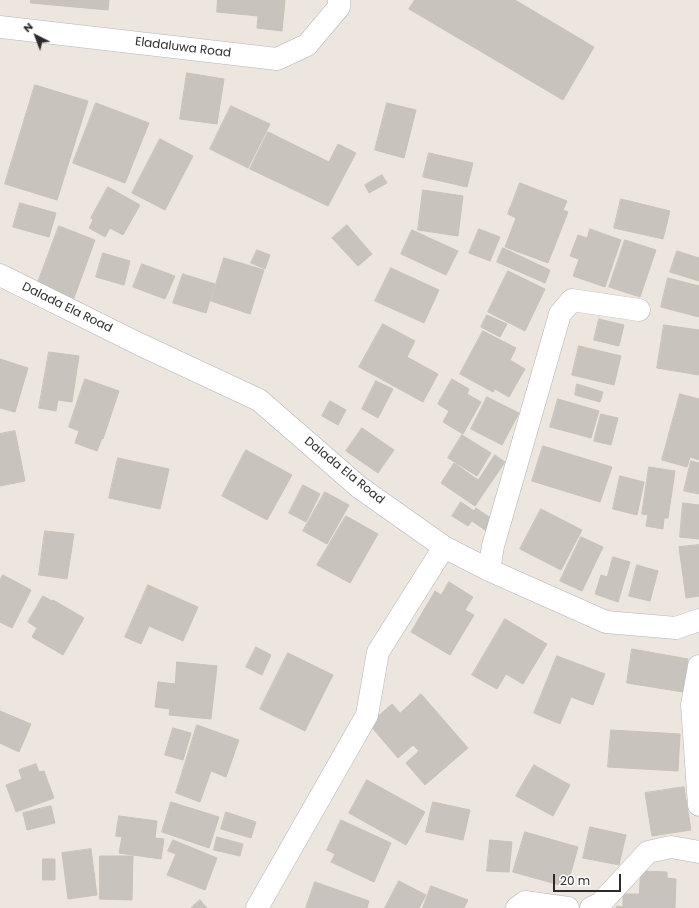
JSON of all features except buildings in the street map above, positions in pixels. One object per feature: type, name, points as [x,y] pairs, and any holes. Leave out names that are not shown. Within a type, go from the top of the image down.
[{"type":"street","name":"Eladaluwa Road","points":[[0,27],[277,59],[308,45],[339,7],[339,0]]},
{"type":"street","name":"Dalada Ela Road","points":[[0,275],[139,344],[259,400],[359,487],[444,547],[489,570],[606,622],[676,628],[699,620]]},
{"type":"street","points":[[489,570],[493,546],[560,314],[572,300],[639,310]]},
{"type":"street","points":[[257,908],[367,715],[378,652],[444,547]]},
{"type":"street","points":[[699,666],[692,705],[699,805]]},
{"type":"street","points":[[591,908],[600,903],[648,852],[671,846],[699,852]]},
{"type":"street","points":[[517,908],[525,902],[568,908]]}]
